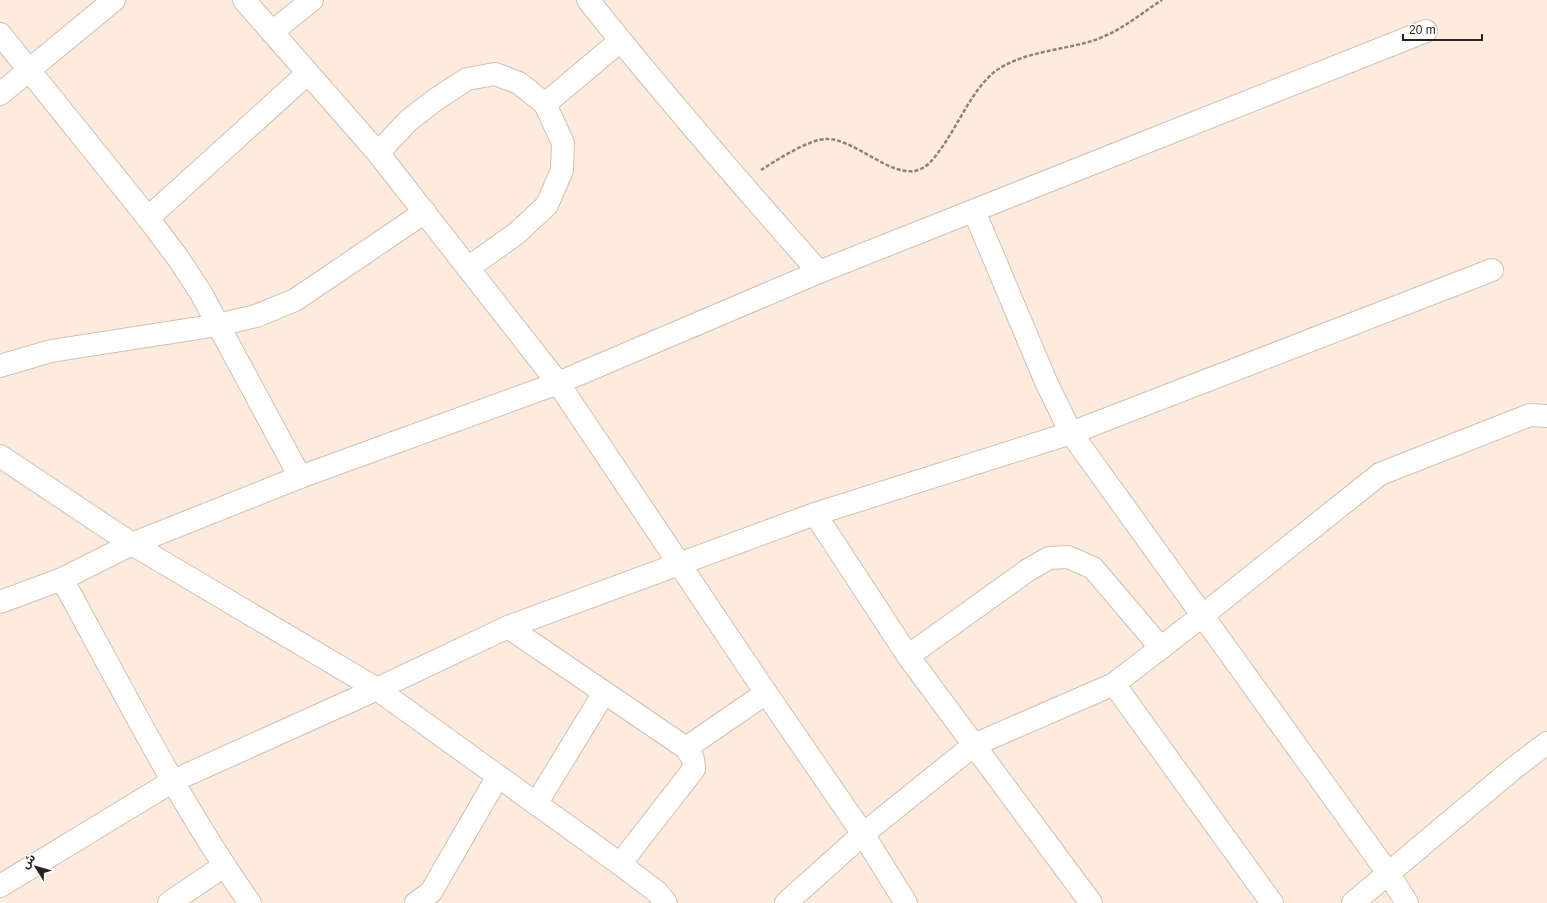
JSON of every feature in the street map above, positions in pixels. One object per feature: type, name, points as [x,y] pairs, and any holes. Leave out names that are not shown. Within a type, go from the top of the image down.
[{"type":"street","points":[[0,94],[30,71],[114,0]]},
{"type":"street","points":[[244,0],[378,153],[558,383],[766,693],[863,834],[906,903]]},
{"type":"street","points":[[272,32],[312,0]]},
{"type":"street","points":[[588,0],[620,41],[819,272]]},
{"type":"street","points":[[0,602],[62,578],[132,544],[300,476],[558,383],[819,272],[1426,31]]},
{"type":"street","points":[[0,34],[148,218],[178,258],[201,293],[300,476]]},
{"type":"street","points":[[545,104],[620,41]]},
{"type":"street","points":[[148,218],[308,73]]},
{"type":"street","points":[[378,153],[408,121],[435,100],[467,79],[496,74],[519,83],[545,104],[563,143],[562,170],[547,205],[517,233],[468,268]]},
{"type":"street","points":[[974,211],[1047,384],[1071,433],[1388,874],[1407,903]]},
{"type":"street","points":[[0,366],[51,351],[218,325],[256,316],[295,300],[425,212]]},
{"type":"street","points":[[0,886],[173,781],[377,689],[508,627],[815,514],[1071,433],[1492,270]]},
{"type":"street","points":[[786,903],[863,834],[974,745],[1114,684],[1380,474],[1530,415],[1547,416]]},
{"type":"street","points":[[0,456],[132,544],[377,689],[620,864],[657,892],[666,903]]},
{"type":"street","points":[[815,514],[908,656],[1091,903]]},
{"type":"street","points":[[908,656],[1028,570],[1049,558],[1068,557],[1093,568],[1161,648]]},
{"type":"street","points":[[62,578],[173,781],[224,866],[250,903]]},
{"type":"street","points":[[508,627],[686,748],[693,759],[694,770],[620,864]]},
{"type":"street","points":[[1114,684],[1272,903]]},
{"type":"street","points":[[536,804],[604,693]]},
{"type":"street","points":[[686,748],[766,693]]},
{"type":"street","points":[[1353,903],[1514,768],[1547,743]]},
{"type":"street","points":[[430,899],[498,776]]},
{"type":"street","points":[[169,903],[224,866]]},
{"type":"path","points":[[740,182],[805,145],[825,138],[841,141],[878,160],[905,171],[916,171],[925,167],[931,162],[951,135],[971,100],[985,82],[997,70],[1010,63],[1040,52],[1094,40],[1111,34],[1132,22],[1162,0]]}]
